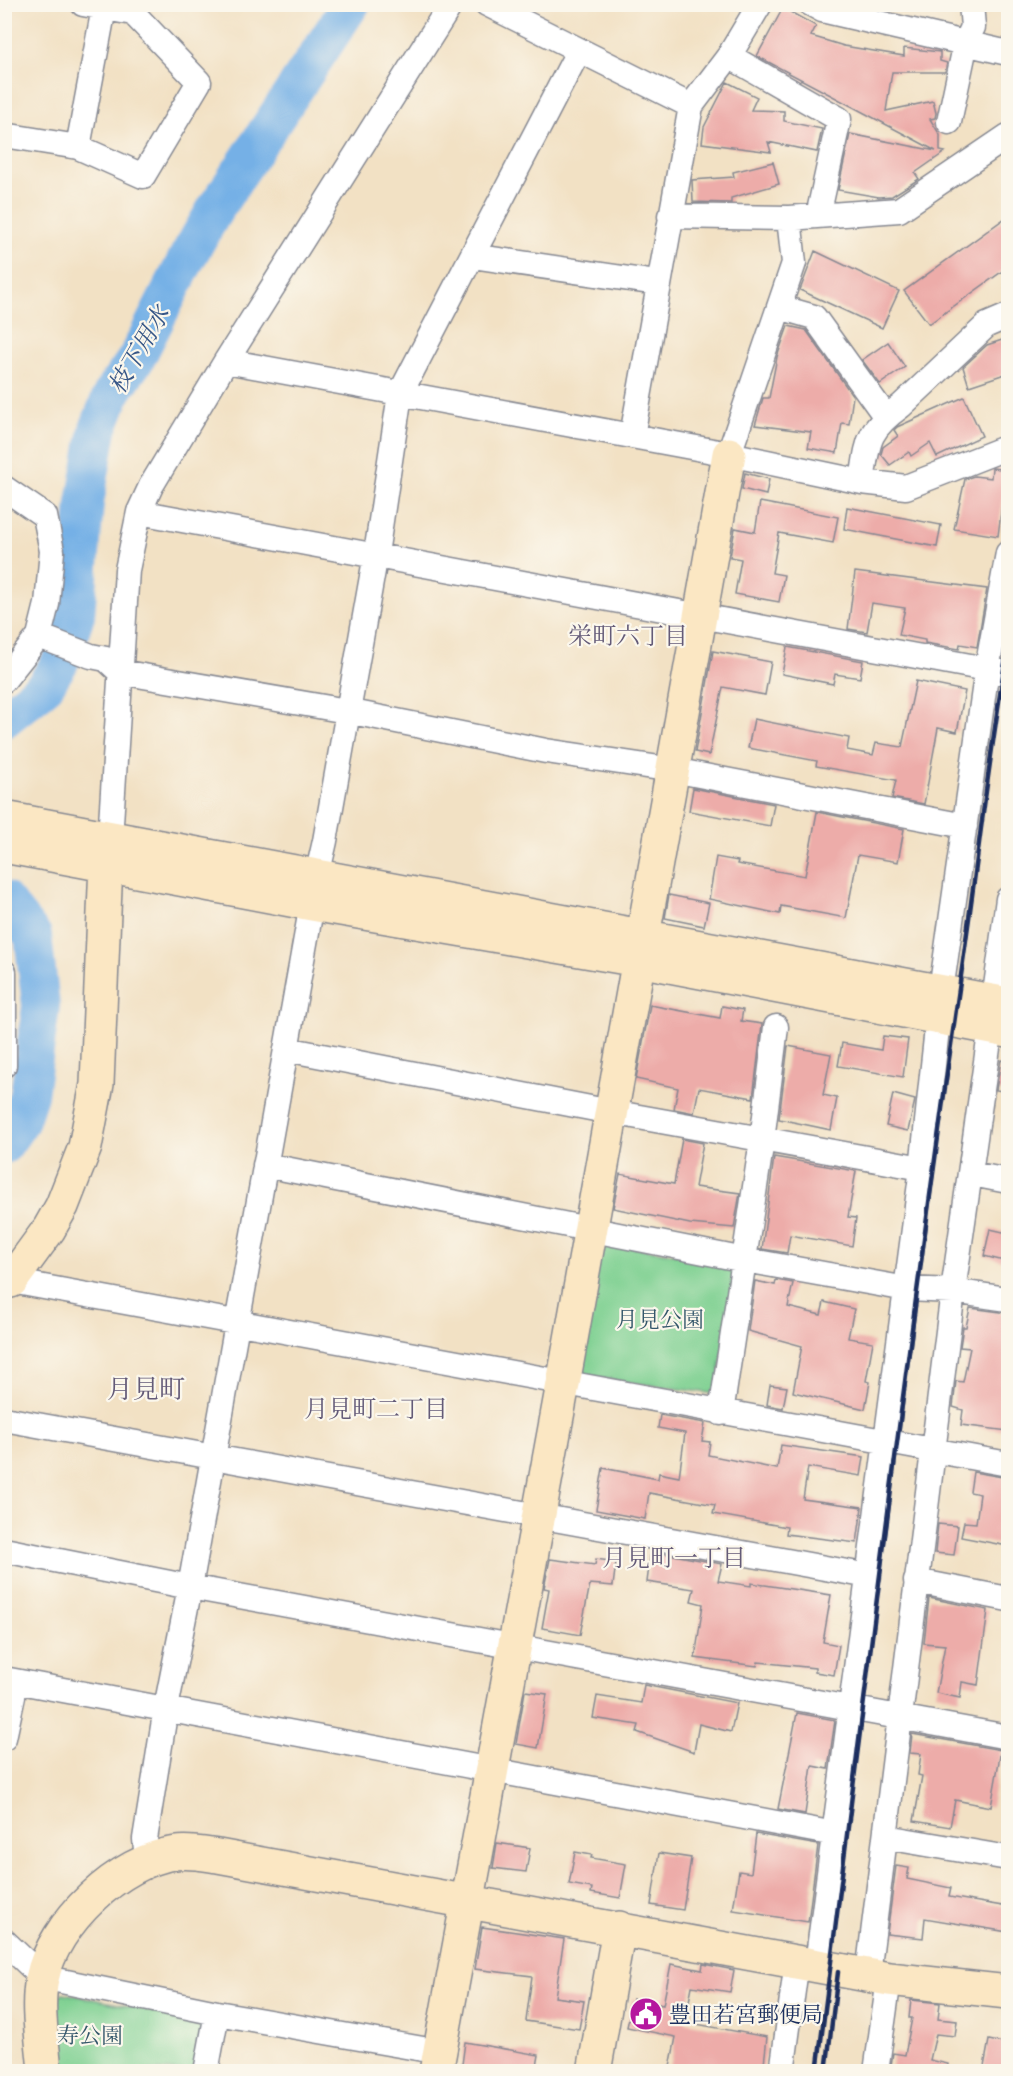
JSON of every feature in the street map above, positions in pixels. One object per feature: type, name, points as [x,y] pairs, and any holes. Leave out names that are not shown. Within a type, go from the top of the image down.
[{"type":"street","points":[[451,4],[226,361],[151,486],[139,512],[127,570],[108,851],[97,1084],[85,1147],[62,1206],[49,1229],[8,1284],[1008,1464]]},
{"type":"street","points":[[487,4],[691,106]]},
{"type":"street","points":[[632,436],[657,283],[691,106],[729,56],[760,4]]},
{"type":"street","points":[[811,4],[822,10],[1008,53]]},
{"type":"street","points":[[949,122],[966,42],[973,27],[970,4]]},
{"type":"street","points":[[4,135],[78,147],[142,176],[199,82],[134,13],[93,6],[78,147]]},
{"type":"street","points":[[147,1860],[145,1839],[166,1707],[190,1587],[376,554],[400,394],[579,50]]},
{"type":"street","points":[[729,56],[839,119],[818,216]]},
{"type":"street","points":[[670,216],[789,218],[899,210],[1008,136]]},
{"type":"street","points":[[4,1941],[42,1977],[438,2062],[563,1383],[729,454],[794,263],[789,218]]},
{"type":"street","points":[[472,256],[657,283]]},
{"type":"street","points":[[779,307],[814,318],[860,385],[886,417]]},
{"type":"street","points":[[862,482],[869,436],[886,417],[901,406],[987,326],[1008,316]]},
{"type":"street","points":[[226,361],[729,454],[862,482],[906,487],[1008,447]]},
{"type":"street","points":[[4,488],[45,516],[52,550],[44,638],[4,680]]},
{"type":"street","points":[[139,512],[376,554],[998,671]]},
{"type":"street","points":[[782,2072],[835,1834],[850,1706],[907,1289],[939,1005],[965,826],[998,671],[1008,553]]},
{"type":"street","points":[[44,638],[106,659],[120,672],[347,711],[546,751],[673,770],[965,826]]},
{"type":"street","points":[[4,818],[108,851],[1000,1016]]},
{"type":"street","points":[[4,846],[108,851]]},
{"type":"street","points":[[876,2072],[878,1976],[886,1837],[953,1291],[1000,1016],[1008,899]]},
{"type":"street","points":[[4,972],[4,1065]]},
{"type":"street","points":[[721,1413],[745,1260],[776,1027]]},
{"type":"street","points":[[286,1049],[611,1112],[922,1168]]},
{"type":"street","points":[[265,1165],[745,1260],[907,1289],[953,1291],[1008,1299]]},
{"type":"street","points":[[972,1174],[1008,1181]]},
{"type":"street","points":[[4,1419],[539,1514],[869,1576]]},
{"type":"street","points":[[4,1550],[190,1587],[850,1706],[1008,1737]]},
{"type":"street","points":[[916,1581],[1008,1599]]},
{"type":"street","points":[[4,1738],[10,1680],[166,1707],[835,1834]]},
{"type":"street","points":[[886,1837],[1008,1858]]},
{"type":"street","points":[[45,2072],[42,1977],[62,1933],[87,1901],[106,1885],[147,1860],[177,1853],[218,1856],[878,1976],[1008,1992]]},
{"type":"street","points":[[594,2072],[619,1928]]},
{"type":"street","points":[[206,2072],[217,2013]]},
{"type":"green space","name":"月見公園","points":[[597,1242],[737,1263],[716,1394],[583,1376],[575,1367]]},
{"type":"green space","name":"寿公園","points":[[63,1993],[187,2018],[203,2027],[195,2071],[56,2071],[51,2000]]},
{"type":"building","points":[[783,8],[816,26],[811,36],[844,46],[904,56],[904,48],[940,52],[940,61],[947,63],[945,72],[892,72],[886,111],[933,101],[936,113],[935,118],[930,119],[940,135],[940,151],[945,152],[915,173],[919,179],[892,196],[879,197],[838,190],[850,134],[936,151],[757,56]]},
{"type":"building","points":[[727,82],[757,97],[751,110],[784,111],[784,121],[822,129],[817,152],[768,142],[771,152],[702,143],[704,127]]},
{"type":"building","points":[[773,162],[779,184],[731,198],[731,203],[693,202],[692,180],[734,177],[733,172]]},
{"type":"building","points":[[1008,216],[1008,267],[929,324],[904,291]]},
{"type":"building","points":[[815,251],[899,291],[882,328],[800,290]]},
{"type":"building","points":[[788,326],[806,330],[853,396],[849,424],[842,423],[837,453],[808,448],[811,432],[755,425],[763,398],[769,398],[777,357]]},
{"type":"building","points":[[1008,338],[1008,373],[969,386],[963,367],[987,345]]},
{"type":"building","points":[[888,342],[905,367],[880,384],[862,360]]},
{"type":"building","points":[[964,397],[982,436],[937,457],[930,443],[911,456],[909,452],[890,465],[881,454],[883,447],[898,436],[894,430],[897,427]]},
{"type":"building","points":[[992,468],[1008,470],[1008,490],[1004,489],[998,536],[954,529],[965,479],[974,476],[991,478]]},
{"type":"building","points":[[745,473],[769,479],[766,495],[742,489]]},
{"type":"building","points":[[760,502],[838,517],[833,543],[779,533],[772,573],[784,575],[779,602],[735,594],[741,559],[730,557],[735,528],[755,532]]},
{"type":"building","points":[[847,507],[941,525],[937,547],[844,529]]},
{"type":"building","points":[[855,572],[987,589],[977,647],[960,644],[959,649],[925,643],[925,640],[899,635],[905,608],[872,603],[867,632],[848,629]]},
{"type":"building","points":[[787,647],[863,661],[860,678],[835,674],[833,684],[782,674]]},
{"type":"building","points":[[713,651],[771,662],[765,695],[723,687],[709,755],[695,752]]},
{"type":"building","points":[[916,681],[965,691],[957,732],[938,728],[924,804],[892,798],[896,780],[816,766],[817,761],[748,748],[754,719],[849,738],[847,750],[873,755],[876,743],[902,747]]},
{"type":"building","points":[[693,788],[774,804],[770,826],[689,811]]},
{"type":"building","points":[[817,812],[904,829],[898,862],[858,855],[846,918],[781,906],[780,914],[709,899],[716,857],[738,861],[737,864],[805,876]]},
{"type":"building","points":[[669,895],[709,903],[704,926],[665,918]]},
{"type":"building","points":[[650,1005],[720,1018],[722,1006],[743,1010],[741,1021],[762,1024],[753,1098],[699,1088],[694,1113],[674,1109],[678,1088],[636,1079]]},
{"type":"building","points":[[883,1036],[908,1039],[903,1077],[838,1066],[842,1043],[881,1050]]},
{"type":"building","points":[[788,1046],[831,1054],[823,1095],[837,1098],[831,1130],[779,1119]]},
{"type":"building","points":[[1001,1060],[1008,1061],[1008,1092],[996,1090]]},
{"type":"building","points":[[893,1094],[915,1100],[908,1131],[886,1126]]},
{"type":"building","points":[[682,1139],[703,1143],[695,1187],[740,1193],[734,1228],[690,1224],[613,1208],[620,1174],[674,1184]]},
{"type":"building","points":[[774,1157],[856,1171],[848,1217],[856,1218],[852,1246],[790,1235],[787,1253],[762,1249]]},
{"type":"building","points":[[990,1229],[1008,1233],[1008,1262],[984,1256]]},
{"type":"building","points":[[776,1280],[793,1283],[788,1307],[821,1315],[824,1302],[854,1309],[848,1338],[873,1342],[866,1381],[870,1382],[865,1409],[793,1392],[802,1346],[748,1331],[755,1281],[775,1285]]},
{"type":"building","points":[[970,1308],[1008,1313],[1008,1431],[961,1425],[963,1410],[953,1407],[956,1381],[963,1382],[970,1348],[960,1347],[963,1327],[966,1327]]},
{"type":"building","points":[[770,1385],[787,1387],[783,1408],[767,1405]]},
{"type":"building","points":[[660,1415],[705,1423],[702,1441],[710,1442],[708,1455],[777,1469],[781,1445],[864,1457],[861,1476],[808,1467],[803,1499],[862,1507],[857,1543],[786,1534],[787,1527],[713,1514],[715,1505],[649,1493],[645,1519],[596,1510],[603,1468],[658,1479],[659,1473],[679,1477],[685,1433],[658,1428]]},
{"type":"building","points":[[973,1472],[1008,1478],[1008,1546],[961,1537],[964,1522],[976,1523],[980,1494],[970,1492]]},
{"type":"building","points":[[938,1524],[958,1526],[954,1555],[935,1553]]},
{"type":"building","points":[[651,1551],[722,1564],[718,1581],[751,1586],[751,1583],[831,1595],[823,1642],[839,1645],[834,1675],[815,1672],[815,1668],[758,1662],[757,1666],[695,1658],[703,1604],[691,1601],[694,1589],[647,1582]]},
{"type":"building","points":[[550,1559],[595,1565],[596,1559],[616,1562],[613,1586],[590,1584],[580,1635],[542,1628],[549,1589],[544,1588]]},
{"type":"building","points":[[929,1598],[988,1610],[978,1685],[962,1682],[960,1698],[936,1693],[945,1645],[924,1643]]},
{"type":"building","points":[[644,1685],[737,1703],[731,1732],[699,1724],[694,1752],[637,1732],[639,1725],[593,1718],[597,1696],[641,1703]]},
{"type":"building","points":[[525,1691],[547,1694],[538,1748],[516,1744]]},
{"type":"building","points":[[797,1713],[835,1720],[828,1769],[812,1766],[805,1814],[778,1809]]},
{"type":"building","points":[[912,1734],[1001,1750],[991,1807],[955,1800],[950,1827],[914,1821],[922,1776],[918,1775],[921,1754],[910,1753]]},
{"type":"building","points":[[756,1834],[818,1845],[808,1922],[733,1910],[739,1871],[751,1873]]},
{"type":"building","points":[[497,1843],[530,1848],[526,1872],[493,1868]]},
{"type":"building","points":[[575,1852],[592,1855],[591,1858],[626,1864],[620,1898],[591,1893],[592,1888],[569,1884]]},
{"type":"building","points":[[659,1853],[691,1858],[683,1910],[651,1905]]},
{"type":"building","points":[[896,1866],[909,1868],[907,1879],[951,1888],[949,1897],[1008,1907],[1008,1932],[925,1918],[923,1938],[887,1934]]},
{"type":"building","points":[[482,1927],[564,1939],[555,1997],[584,2001],[579,2029],[526,2021],[532,1976],[475,1969]]},
{"type":"building","points":[[671,1964],[702,1970],[703,1964],[734,1970],[730,1992],[692,1986],[685,2022],[767,2037],[763,2072],[669,2072],[676,2037],[627,2027],[633,1999],[663,2005]]},
{"type":"building","points":[[911,2000],[940,2003],[938,2019],[957,2021],[955,2036],[936,2034],[930,2060],[948,2064],[947,2072],[890,2072],[893,2053],[905,2055],[912,2018],[909,2018]]},
{"type":"building","points":[[989,2040],[1008,2044],[1008,2072],[983,2072]]},
{"type":"building","points":[[465,2042],[539,2055],[536,2072],[461,2072]]},
{"type":"waterway","name":"枝下用水","points":[[4,719],[44,687],[60,662],[76,615],[85,503],[98,429],[113,391],[136,359],[188,256],[217,206],[351,4]]},
{"type":"waterway","name":"枝下用水","points":[[4,900],[33,936],[41,1006],[29,1095],[20,1122],[4,1145]]},
{"type":"railway","points":[[817,2072],[921,1259],[1008,646]]},
{"type":"railway","points":[[826,2072],[838,1972]]},
{"type":"place","name":"豊田若宮郵便局","points":[[646,2014]]},
{"type":"district","name":"栄町六丁目","points":[[628,636]]},
{"type":"district","name":"月見町","points":[[146,1389]]},
{"type":"district","name":"月見町二丁目","points":[[376,1409]]},
{"type":"district","name":"月見町一丁目","points":[[674,1558]]}]
